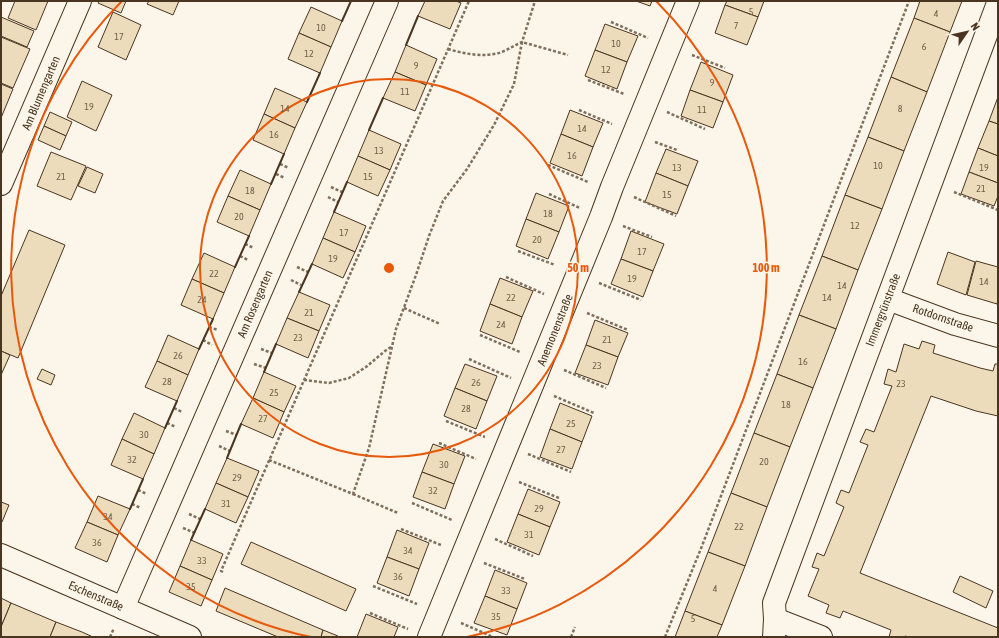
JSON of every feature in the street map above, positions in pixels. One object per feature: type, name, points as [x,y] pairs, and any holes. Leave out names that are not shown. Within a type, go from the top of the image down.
[{"type":"street","name":"Am Blumengarten","points":[[1,184],[80,1]]},
{"type":"street","name":"Am Rosengarten","points":[[123,608],[387,1]]},
{"type":"street","name":"Anemonenstraße","points":[[420,634],[463,555],[688,1]]},
{"type":"street","name":"Immergrünstraße","points":[[775,628],[774,603],[998,3]]},
{"type":"street","name":"Rotdornstraße","points":[[888,298],[955,324],[998,336]]},
{"type":"street","name":"Eschenstraße","points":[[1,555],[190,637]]},
{"type":"street","points":[[775,628],[821,637]]},
{"type":"path","points":[[223,572],[221,571],[468,1]]},
{"type":"path","points":[[354,494],[369,448],[396,329],[429,236],[443,201],[467,169],[494,126],[514,84],[522,42],[534,1]]},
{"type":"path","points":[[665,637],[705,539],[909,1]]},
{"type":"path","points":[[611,22],[725,68]]},
{"type":"path","points":[[448,49],[488,55],[502,52],[522,42],[568,55]]},
{"type":"path","points":[[588,80],[647,103],[705,129]]},
{"type":"path","points":[[579,110],[634,134]]},
{"type":"path","points":[[548,165],[676,216]]},
{"type":"path","points":[[931,183],[998,210]]},
{"type":"path","points":[[549,194],[601,217],[652,236]]},
{"type":"path","points":[[518,251],[641,300]]},
{"type":"path","points":[[404,308],[440,324]]},
{"type":"path","points":[[304,380],[329,383],[349,378],[392,347]]},
{"type":"path","points":[[439,443],[497,471],[559,498]]},
{"type":"path","points":[[270,460],[398,512]]},
{"type":"path","points":[[401,529],[525,579]]},
{"type":"path","points":[[370,613],[420,634]]},
{"type":"path","points":[[571,637],[575,627]]},
{"type":"building","points":[[15,1],[48,1],[36,30],[8,18]]},
{"type":"building","points":[[99,1],[126,1],[121,13],[98,3]]},
{"type":"building","points":[[149,1],[179,1],[173,15],[147,4]]},
{"type":"building","points":[[425,1],[456,1],[461,3],[450,29],[418,16]]},
{"type":"building","points":[[636,1],[652,1],[650,6]]},
{"type":"building","points":[[727,1],[764,1],[758,17],[725,5]]},
{"type":"building","points":[[920,1],[962,1],[950,32],[914,18]]},
{"type":"building","points":[[725,5],[758,17],[747,45],[715,33]]},
{"type":"building","points":[[311,7],[342,21],[331,47],[299,33]]},
{"type":"building","points":[[113,12],[141,25],[126,60],[98,47]]},
{"type":"building","points":[[1,17],[34,31],[27,47],[1,36]]},
{"type":"building","points":[[914,18],[950,32],[927,92],[891,77]]},
{"type":"building","points":[[605,24],[638,36],[627,62],[595,50]]},
{"type":"building","points":[[299,33],[331,47],[320,73],[288,59]]},
{"type":"building","points":[[1,37],[30,49],[13,88],[1,83]]},
{"type":"building","points":[[406,45],[437,59],[426,85],[395,72]]},
{"type":"building","points":[[595,50],[627,62],[617,89],[585,76]]},
{"type":"building","points":[[701,62],[733,75],[723,102],[690,90]]},
{"type":"building","points":[[395,72],[426,85],[415,111],[383,98]]},
{"type":"building","points":[[891,77],[927,92],[904,151],[868,137]]},
{"type":"building","points":[[82,81],[112,95],[96,131],[67,117]]},
{"type":"building","points":[[1,84],[13,89],[1,118]]},
{"type":"building","points":[[275,88],[307,102],[295,128],[264,114]]},
{"type":"building","points":[[690,90],[723,102],[713,128],[681,116]]},
{"type":"building","points":[[998,97],[998,124],[989,121]]},
{"type":"building","points":[[570,110],[603,123],[593,147],[561,134]]},
{"type":"building","points":[[50,112],[72,122],[66,136],[44,126]]},
{"type":"building","points":[[264,114],[295,128],[284,154],[253,140]]},
{"type":"building","points":[[989,121],[998,124],[998,156],[978,148]]},
{"type":"building","points":[[44,126],[66,136],[60,150],[38,140]]},
{"type":"building","points":[[369,130],[401,144],[390,170],[358,156]]},
{"type":"building","points":[[561,134],[593,147],[582,176],[550,163]]},
{"type":"building","points":[[868,137],[904,151],[882,209],[845,195]]},
{"type":"building","points":[[978,148],[998,156],[998,183],[969,172]]},
{"type":"building","points":[[666,149],[698,161],[688,186],[656,173]]},
{"type":"building","points":[[51,152],[86,166],[71,200],[37,186]]},
{"type":"building","points":[[358,156],[390,170],[378,196],[347,182]]},
{"type":"building","points":[[87,167],[103,174],[95,193],[78,186]]},
{"type":"building","points":[[240,170],[271,184],[260,210],[228,196]]},
{"type":"building","points":[[969,172],[998,183],[998,196],[994,206],[961,194]]},
{"type":"building","points":[[656,173],[688,186],[677,214],[645,202]]},
{"type":"building","points":[[536,193],[569,206],[559,232],[526,219]]},
{"type":"building","points":[[845,195],[882,209],[858,270],[822,256]]},
{"type":"building","points":[[228,196],[260,210],[249,236],[217,222]]},
{"type":"building","points":[[334,212],[366,226],[355,252],[323,238]]},
{"type":"building","points":[[526,219],[559,232],[548,259],[516,246]]},
{"type":"building","points":[[29,230],[65,245],[18,358],[1,351],[1,296]]},
{"type":"building","points":[[631,231],[664,244],[653,271],[621,259]]},
{"type":"building","points":[[323,238],[355,252],[343,278],[312,264]]},
{"type":"building","points":[[948,252],[975,262],[966,295],[937,284]]},
{"type":"building","points":[[204,253],[235,267],[224,293],[192,279]]},
{"type":"building","points":[[822,256],[858,270],[836,329],[799,315]]},
{"type":"building","points":[[621,259],[653,271],[643,297],[611,284]]},
{"type":"building","points":[[976,261],[998,267],[997,304],[967,295]]},
{"type":"building","points":[[500,278],[533,291],[522,317],[490,304]]},
{"type":"building","points":[[192,279],[224,293],[213,319],[181,305]]},
{"type":"building","points":[[299,292],[330,305],[319,331],[287,318]]},
{"type":"building","points":[[490,304],[522,317],[512,344],[480,331]]},
{"type":"building","points":[[799,315],[836,329],[813,388],[777,374]]},
{"type":"building","points":[[287,318],[319,331],[308,358],[276,344]]},
{"type":"building","points":[[595,320],[628,333],[618,357],[586,345]]},
{"type":"building","points":[[168,335],[199,349],[188,375],[157,361]]},
{"type":"building","points":[[922,341],[935,345],[933,353],[980,368],[993,371],[995,364],[998,364],[998,416],[976,411],[931,396],[860,573],[998,628],[998,637],[889,637],[891,630],[843,611],[840,618],[826,613],[829,605],[808,596],[819,569],[812,567],[817,553],[824,556],[844,507],[836,503],[841,490],[849,493],[868,445],[860,442],[866,429],[874,432],[892,386],[884,384],[888,369],[896,372],[904,344],[919,349]]},
{"type":"building","points":[[586,345],[618,357],[608,385],[575,373]]},
{"type":"building","points":[[1,351],[10,355],[1,375]]},
{"type":"building","points":[[157,361],[188,375],[177,401],[145,387]]},
{"type":"building","points":[[465,364],[497,376],[487,401],[455,388]]},
{"type":"building","points":[[42,369],[55,375],[51,385],[37,379]]},
{"type":"building","points":[[264,372],[296,386],[284,412],[253,398]]},
{"type":"building","points":[[777,374],[813,388],[790,447],[754,433]]},
{"type":"building","points":[[455,388],[487,401],[476,429],[444,416]]},
{"type":"building","points":[[253,398],[284,412],[273,438],[241,424]]},
{"type":"building","points":[[560,403],[592,416],[582,442],[550,429]]},
{"type":"building","points":[[134,413],[165,428],[154,454],[122,439]]},
{"type":"building","points":[[550,429],[582,442],[572,469],[540,457]]},
{"type":"building","points":[[754,433],[790,447],[767,507],[731,493]]},
{"type":"building","points":[[122,439],[154,454],[143,479],[111,465]]},
{"type":"building","points":[[433,444],[465,456],[454,484],[422,472]]},
{"type":"building","points":[[227,458],[259,471],[248,497],[216,483]]},
{"type":"building","points":[[422,472],[454,484],[445,509],[413,497]]},
{"type":"building","points":[[216,483],[248,497],[236,523],[205,509]]},
{"type":"building","points":[[528,489],[560,502],[550,527],[518,514]]},
{"type":"building","points":[[731,493],[767,507],[745,566],[708,552]]},
{"type":"building","points":[[98,496],[130,509],[118,535],[87,522]]},
{"type":"building","points":[[1,502],[9,505],[2,522],[1,521]]},
{"type":"building","points":[[518,514],[550,527],[539,555],[507,542]]},
{"type":"building","points":[[87,522],[118,535],[107,562],[75,548]]},
{"type":"building","points":[[397,530],[429,543],[419,569],[387,557]]},
{"type":"building","points":[[191,540],[223,554],[212,580],[180,566]]},
{"type":"building","points":[[251,542],[356,589],[346,611],[241,564]]},
{"type":"building","points":[[708,552],[745,566],[722,625],[685,611]]},
{"type":"building","points":[[387,557],[419,569],[409,596],[377,583]]},
{"type":"building","points":[[180,566],[212,580],[201,606],[169,592]]},
{"type":"building","points":[[495,570],[527,583],[517,609],[485,596]]},
{"type":"building","points":[[960,576],[993,591],[986,608],[953,592]]},
{"type":"building","points":[[225,588],[323,630],[321,637],[278,637],[216,611]]},
{"type":"building","points":[[485,596],[517,609],[507,635],[474,623]]},
{"type":"building","points":[[1,598],[11,603],[1,627]]},
{"type":"building","points":[[11,603],[56,622],[50,637],[1,637],[1,627]]},
{"type":"building","points":[[685,611],[722,625],[717,637],[675,637]]},
{"type":"building","points":[[366,614],[398,627],[394,637],[357,637]]},
{"type":"building","points":[[56,622],[82,632],[93,637],[50,637]]},
{"type":"building","points":[[323,630],[338,636],[321,637]]},
{"type":"wall","points":[[342,21],[351,1]]},
{"type":"wall","points":[[406,45],[418,16]]},
{"type":"wall","points":[[307,102],[320,73]]},
{"type":"wall","points":[[369,130],[383,98]]},
{"type":"wall","points":[[271,184],[284,154]]},
{"type":"wall","points":[[334,212],[347,182]]},
{"type":"wall","points":[[235,267],[249,236]]},
{"type":"wall","points":[[299,292],[312,264]]},
{"type":"wall","points":[[199,349],[213,319]]},
{"type":"wall","points":[[264,372],[276,344]]},
{"type":"wall","points":[[165,428],[177,401]]},
{"type":"wall","points":[[227,458],[241,424]]},
{"type":"wall","points":[[130,509],[143,479]]},
{"type":"wall","points":[[191,540],[205,509]]}]
